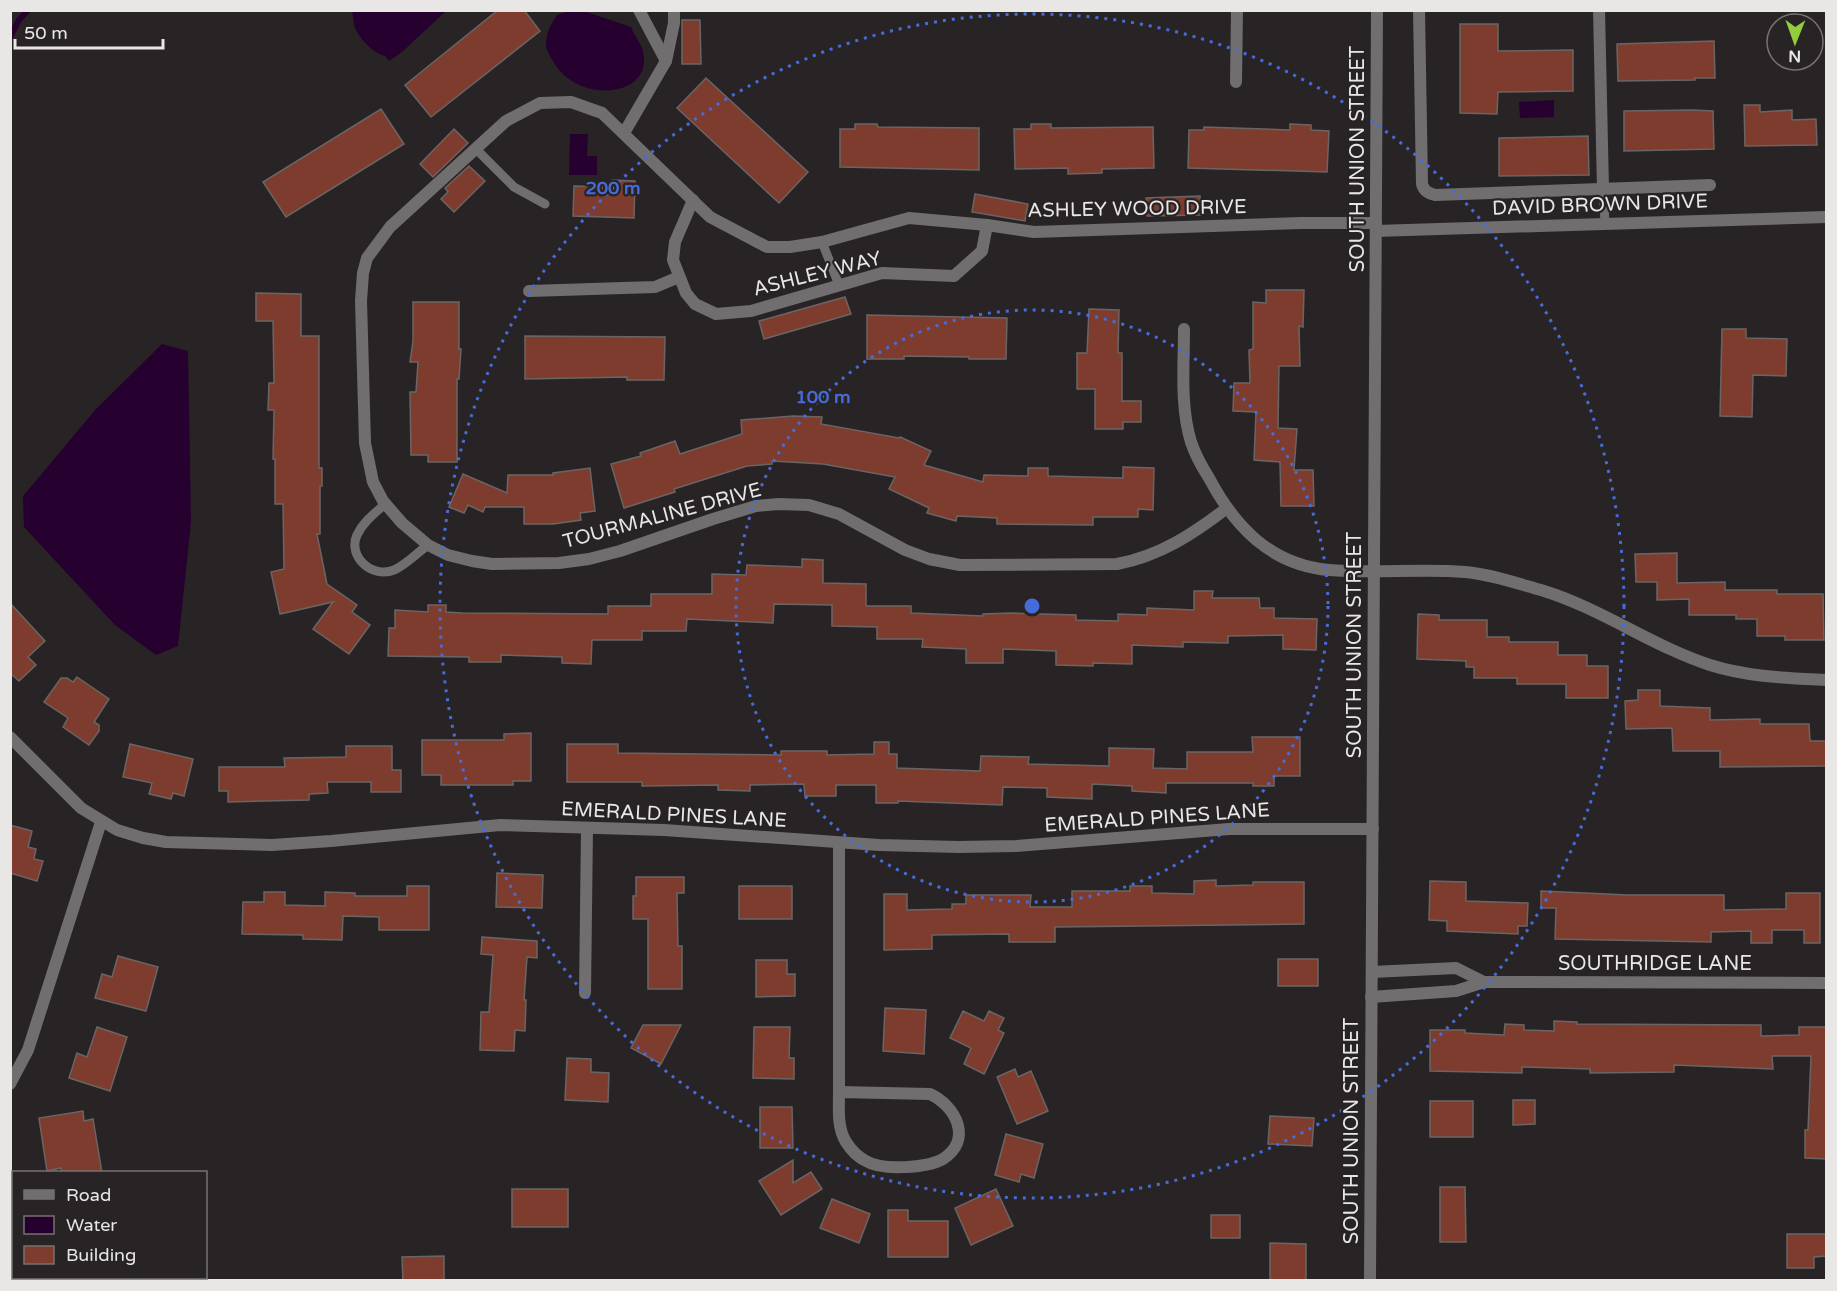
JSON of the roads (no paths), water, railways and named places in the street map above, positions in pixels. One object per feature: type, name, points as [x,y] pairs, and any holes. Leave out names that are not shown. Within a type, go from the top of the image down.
[{"type":"street","points":[[639,10],[666,61]]},
{"type":"street","points":[[624,133],[666,61],[674,22],[674,10]]},
{"type":"street","points":[[1236,82],[1237,10]]},
{"type":"street","name":"SOUTH UNION STREET","points":[[1370,1281],[1377,10]]},
{"type":"street","points":[[1419,10],[1422,184],[1429,193],[1435,195],[1710,185]]},
{"type":"street","points":[[1599,10],[1603,189]]},
{"type":"street","name":"ASHLEY WOOD DRIVE","points":[[368,258],[390,227],[477,150],[506,121],[540,103],[571,102],[602,113],[711,217],[767,247],[790,247],[822,242],[909,218],[1034,232],[1289,223],[1376,227]]},
{"type":"street","name":"ASHLEY WAY","points":[[693,200],[675,242],[673,260],[686,293],[695,304],[716,314],[751,311],[882,273],[954,276],[982,251],[987,225]]},
{"type":"street","name":"DAVID BROWN DRIVE","points":[[1376,227],[1827,217]]},
{"type":"street","name":"TOURMALINE DRIVE","points":[[368,258],[363,273],[361,301],[365,443],[373,482],[386,504],[402,523],[428,545],[447,555],[492,564],[559,563],[609,554],[756,506],[778,504],[809,505],[839,514],[905,550],[929,559],[960,565],[1093,566],[1140,560],[1162,551],[1197,531],[1227,508]]},
{"type":"street","points":[[529,291],[656,287],[679,277]]},
{"type":"street","points":[[1184,329],[1185,405],[1191,442],[1213,487],[1245,531],[1282,557],[1302,565],[1329,570],[1467,572],[1547,592],[1710,665],[1774,678],[1827,680]]},
{"type":"street","name":"EMERALD PINES LANE","points":[[10,737],[67,795],[101,822],[143,838],[206,844],[331,841],[500,825],[664,830],[839,843],[959,847],[1016,846],[1229,829],[1373,829]]},
{"type":"street","points":[[10,1084],[28,1050],[101,822]]},
{"type":"street","points":[[585,993],[587,828]]},
{"type":"street","points":[[839,843],[839,1092],[840,1124],[845,1140],[854,1152],[867,1162],[879,1166],[924,1165],[945,1157],[954,1148],[958,1128],[956,1118],[950,1108],[930,1094],[839,1092]]},
{"type":"street","name":"SOUTHRIDGE LANE","points":[[1372,972],[1455,968],[1484,982]]},
{"type":"street","name":"SOUTHRIDGE LANE","points":[[1371,997],[1456,991],[1484,982],[1827,983]]},
{"type":"lane","points":[[477,150],[514,187],[545,204]]},
{"type":"lane","points":[[1603,189],[1605,223]]},
{"type":"lane","points":[[822,242],[839,285]]},
{"type":"lane","points":[[386,504],[367,521],[354,542],[357,555],[365,565],[375,572],[392,571],[428,545]]},
{"type":"water","points":[[352,10],[446,11],[402,52],[389,61],[362,40],[354,25]]},
{"type":"water","points":[[569,11],[584,11],[631,27],[642,48],[644,65],[638,77],[627,86],[612,90],[596,90],[579,85],[564,75],[548,53],[546,41],[549,29],[557,15]]},
{"type":"water","points":[[1554,100],[1554,117],[1520,118],[1519,102]]},
{"type":"water","points":[[570,134],[588,134],[587,156],[597,156],[597,175],[569,175]]},
{"type":"water","points":[[162,344],[188,351],[191,522],[178,646],[156,655],[115,625],[24,527],[23,496],[96,409]]},
{"type":"waterway","points":[[10,37],[19,20],[28,10]]}]
